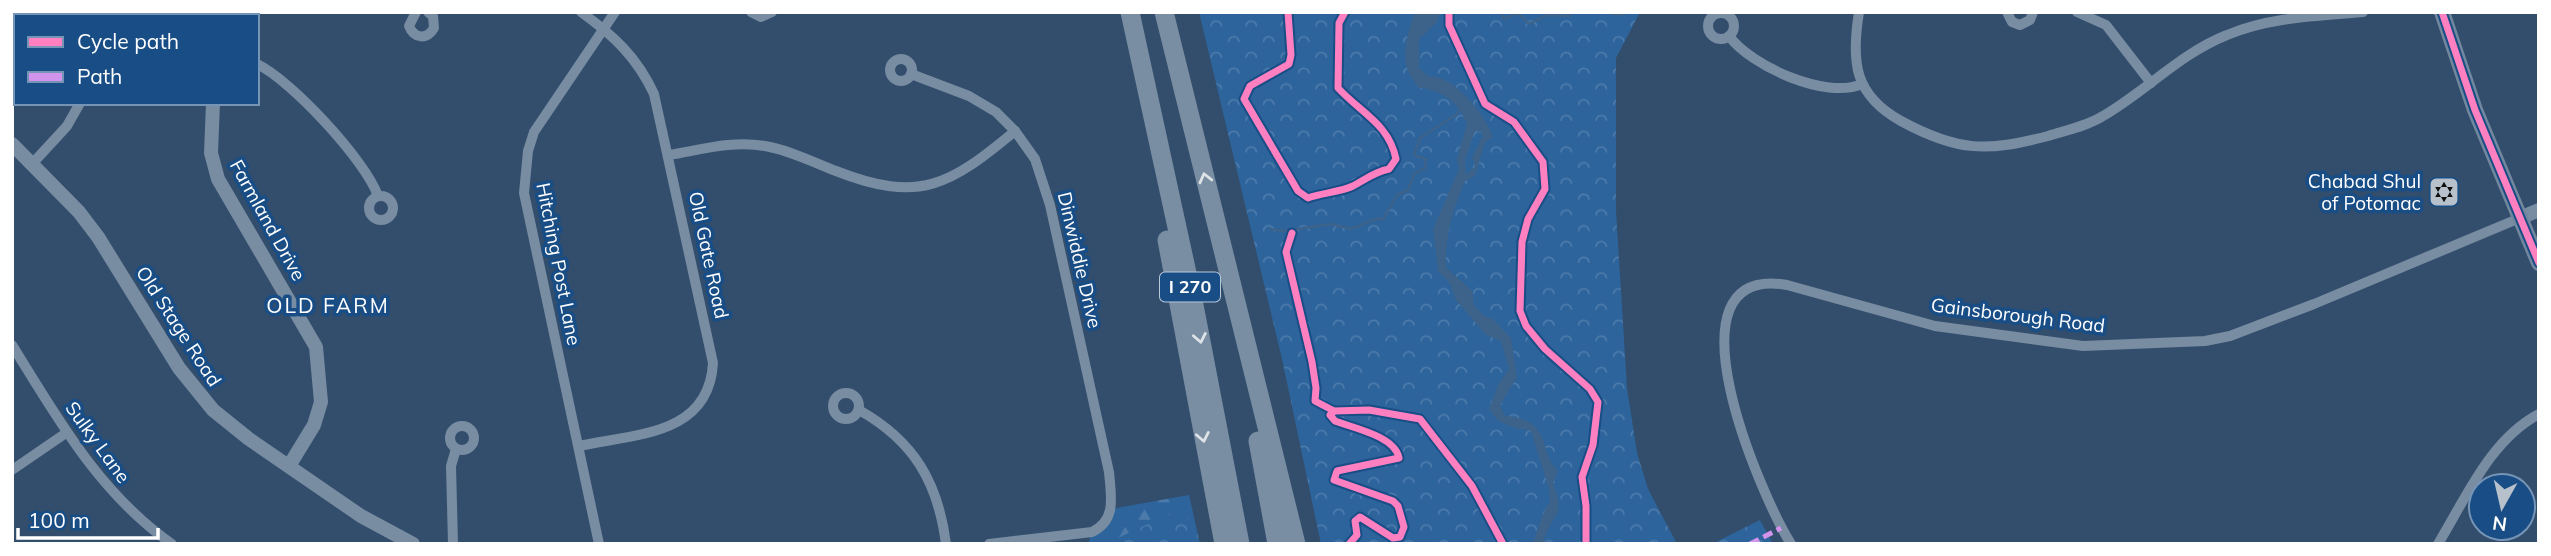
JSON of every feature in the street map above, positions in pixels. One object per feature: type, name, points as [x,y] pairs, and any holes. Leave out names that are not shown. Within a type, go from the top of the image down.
[{"type":"highway","name":"I 270","points":[[1164,12],[1296,544]]},
{"type":"highway","name":"I 270","points":[[1132,22],[1178,306],[1224,544]]},
{"type":"highway","name":"I 270","points":[[1132,22],[1191,291],[1240,544]]},
{"type":"highway","name":"I 270","points":[[1221,244],[1277,544]]},
{"type":"main road","points":[[2442,12],[2475,110],[2539,263]]},
{"type":"street","points":[[416,12],[409,26],[411,31],[421,37],[427,36],[435,28],[433,16],[428,12]]},
{"type":"street","name":"Old Gate Road","points":[[579,446],[673,425],[697,408],[709,390],[712,353],[669,155],[646,76],[626,48],[581,12]]},
{"type":"street","name":"Hitching Post Lane","points":[[599,544],[526,206],[525,171],[534,132],[615,12]]},
{"type":"street","points":[[751,12],[761,17],[772,12]]},
{"type":"street","points":[[1859,12],[1855,47],[1862,84],[1877,104],[1906,123],[1953,145],[1988,149],[2017,144],[2093,122],[2196,51],[2238,30],[2273,21],[2363,12]]},
{"type":"street","points":[[2007,12],[2012,22],[2020,24],[2030,20],[2033,12]]},
{"type":"street","points":[[2077,12],[2106,25],[2151,83]]},
{"type":"street","points":[[1729,36],[1748,54],[1809,84],[1835,90],[1862,84]]},
{"type":"street","points":[[259,65],[292,87],[367,173],[378,196]]},
{"type":"street","name":"Dinwiddie Drive","points":[[911,74],[983,104],[1016,131],[1035,159],[1053,218],[1104,445],[1111,509],[1106,522],[1091,532],[989,544]]},
{"type":"street","points":[[32,164],[68,126],[79,105]]},
{"type":"street","name":"Farmland Drive","points":[[213,105],[211,153],[218,178],[310,332],[318,357],[321,402],[314,425],[289,466]]},
{"type":"street","points":[[669,155],[732,144],[751,144],[784,151],[861,181],[909,188],[939,183],[961,173],[1016,131]]},
{"type":"street","name":"Old Stage Road","points":[[12,144],[79,212],[200,396],[229,424],[289,466],[361,516],[413,544]]},
{"type":"street","name":"Gainsborough Road","points":[[1791,544],[1757,481],[1731,390],[1725,347],[1726,321],[1738,299],[1753,286],[1773,283],[1787,285],[1935,326],[2083,346],[2205,341],[2230,336],[2314,304],[2539,210]]},
{"type":"street","name":"Sulky Lane","points":[[12,345],[66,433],[94,472],[115,495],[172,544]]},
{"type":"street","points":[[859,410],[888,430],[917,459],[936,495],[946,544]]},
{"type":"street","points":[[2438,544],[2497,448],[2510,433],[2539,414]]},
{"type":"street","points":[[12,470],[66,433]]},
{"type":"street","points":[[453,544],[451,466],[456,449]]},
{"type":"green space","points":[[1199,12],[1640,12],[1616,58],[1616,211],[1627,388],[1637,453],[1648,489],[1677,544],[1321,544],[1282,359]]},
{"type":"green space","points":[[1189,495],[1200,544],[1088,544],[1092,532],[1111,509]]},
{"type":"green space","points":[[1186,506],[1193,544],[1105,544]]},
{"type":"green space","points":[[1760,520],[1773,544],[1712,544]]},
{"type":"shaded area","points":[[1414,12],[1441,12],[1436,23],[1419,39],[1419,68],[1428,76],[1449,82],[1468,98],[1483,117],[1493,137],[1485,142],[1475,176],[1465,181],[1457,202],[1448,233],[1446,267],[1472,291],[1474,305],[1483,315],[1493,319],[1511,338],[1517,377],[1500,405],[1505,416],[1521,419],[1538,430],[1548,456],[1558,470],[1553,483],[1559,507],[1544,539],[1547,544],[1532,544],[1550,502],[1549,489],[1531,431],[1503,423],[1489,409],[1498,385],[1509,369],[1501,341],[1486,335],[1456,300],[1450,284],[1438,271],[1433,229],[1459,169],[1457,159],[1467,124],[1464,116],[1448,98],[1435,91],[1419,88],[1412,78],[1405,60],[1405,51]],"holes":[[[1475,131],[1481,132],[1483,136],[1472,157],[1475,167],[1466,175],[1465,160]]]},
{"type":"waterway","points":[[1500,12],[1504,19],[1518,13],[1529,24],[1547,15],[1569,16],[1572,12]]},
{"type":"waterway","points":[[1608,12],[1617,15],[1629,13]]},
{"type":"waterway","points":[[1270,229],[1284,231],[1331,224],[1351,229],[1379,218],[1383,220],[1397,195],[1408,190],[1414,174],[1425,168],[1426,159],[1414,155],[1420,138],[1457,114],[1460,107]]},
{"type":"marked path","points":[[1750,544],[1781,528]]},
{"type":"cycle path","points":[[1288,12],[1291,55],[1289,64],[1250,86],[1244,99],[1298,191],[1308,198],[1353,186],[1389,169],[1396,159],[1381,128],[1338,88],[1339,23],[1345,12]]},
{"type":"cycle path","points":[[1449,12],[1449,25],[1485,104],[1514,122],[1543,162],[1545,189],[1528,219],[1522,242],[1520,311],[1526,326],[1545,349],[1590,389],[1598,402],[1593,445],[1582,477],[1586,506],[1586,544]]},
{"type":"cycle path","points":[[2442,12],[2475,110],[2539,263]]},
{"type":"cycle path","points":[[1292,233],[1286,252],[1312,362],[1315,401],[1334,411]]},
{"type":"cycle path","points":[[1349,544],[1357,535],[1355,521],[1360,517],[1393,538],[1400,537],[1404,527],[1398,506],[1393,501],[1334,480],[1337,471],[1399,458],[1396,450],[1382,438],[1335,421],[1330,415],[1334,411],[1369,410],[1420,419],[1472,486],[1503,544]]},
{"type":"place","name":"Chabad Shul of Potomac","points":[[2444,192]]},
{"type":"district","name":"OLD FARM","points":[[328,306]]}]
